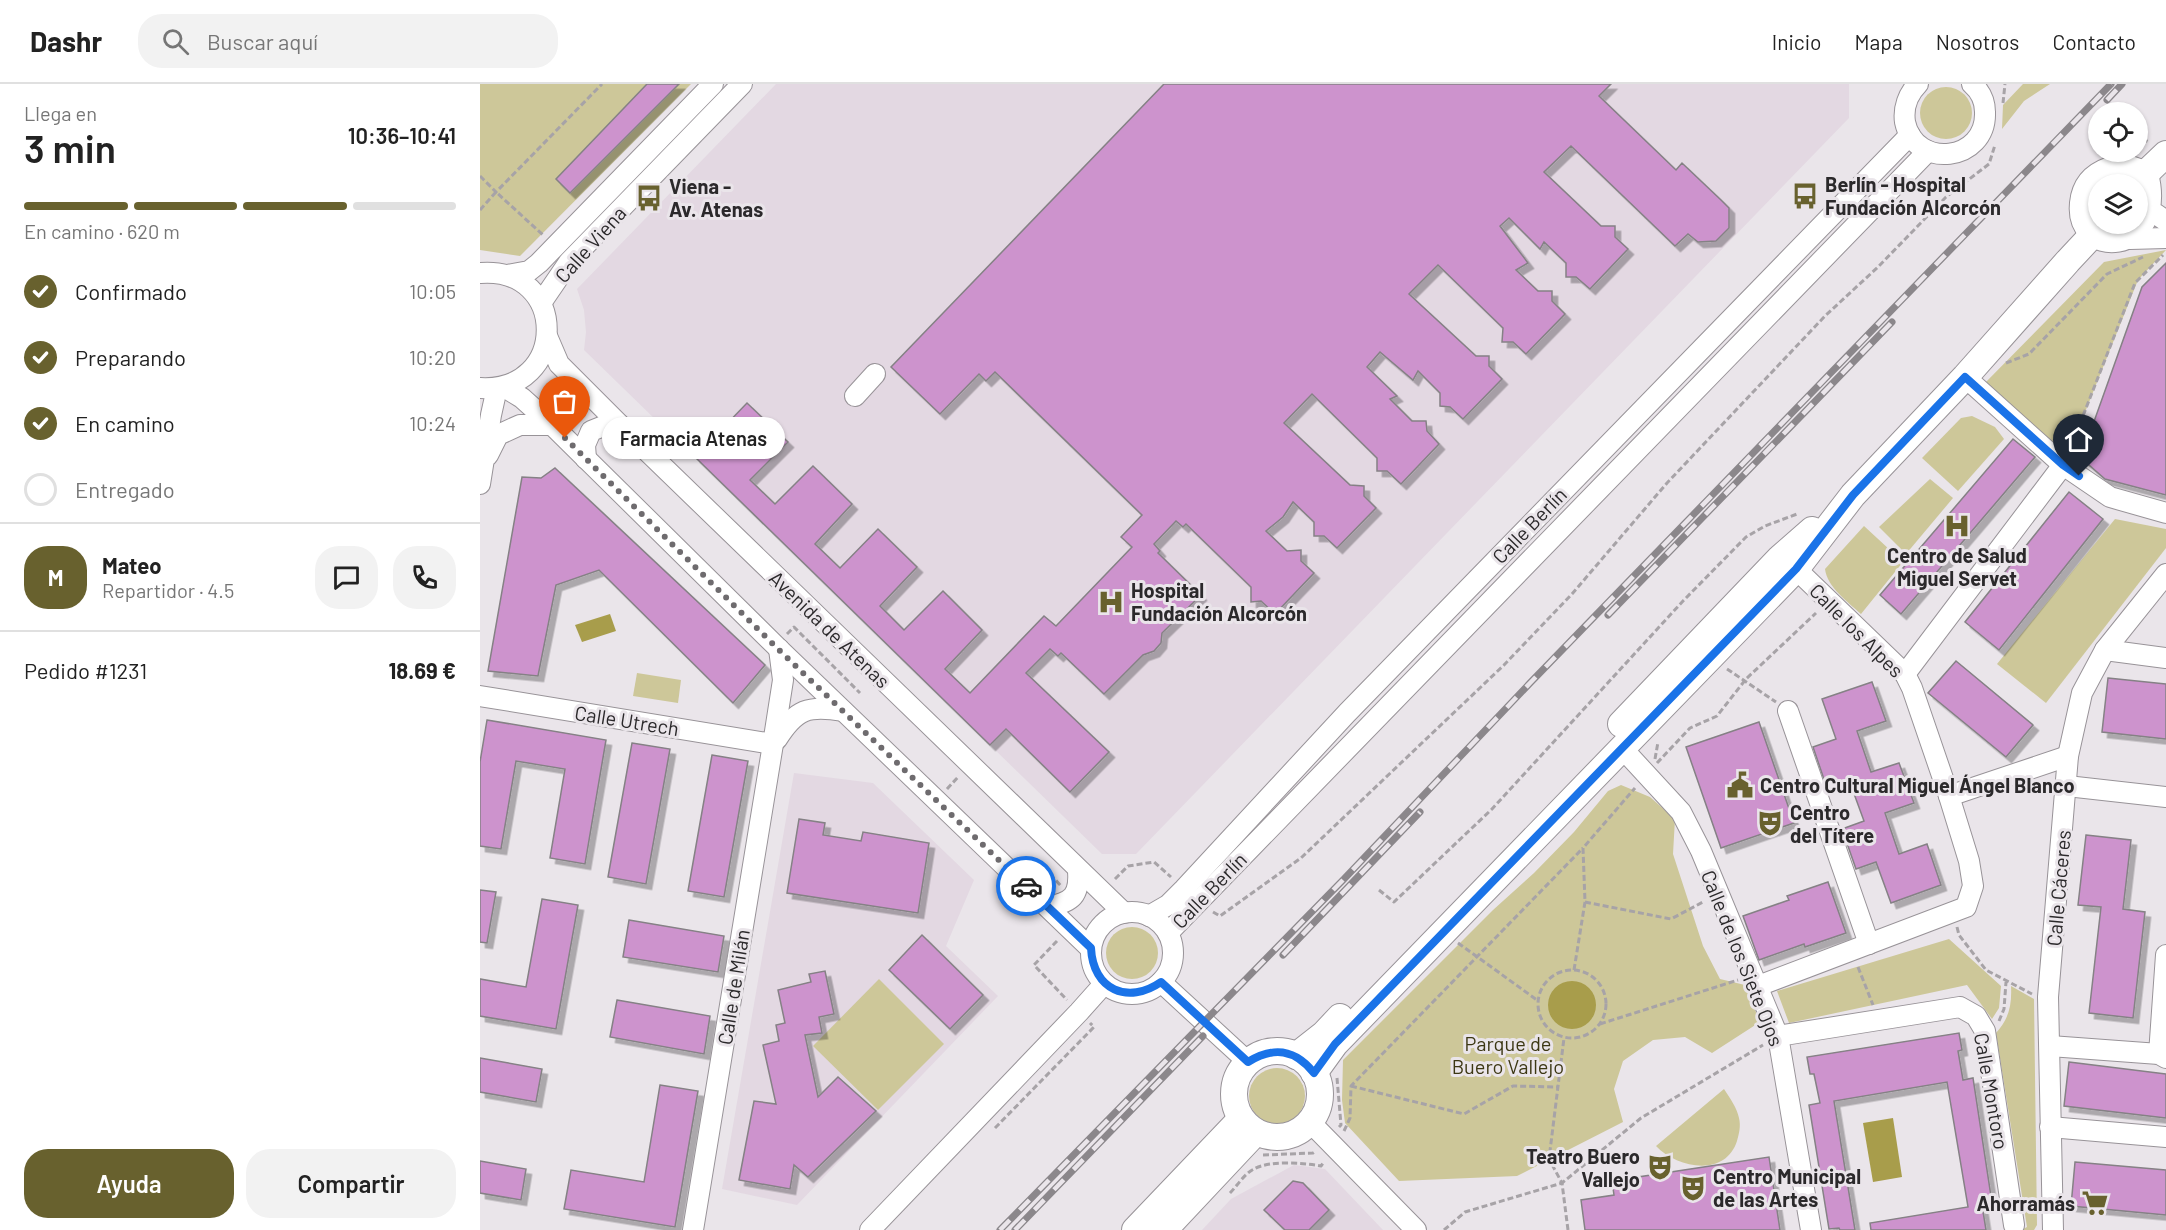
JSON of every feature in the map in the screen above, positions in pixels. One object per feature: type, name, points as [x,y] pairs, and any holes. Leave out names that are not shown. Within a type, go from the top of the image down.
[{"type":"main road","points":[[2101,174],[2117,168],[2145,174],[2166,154]]},
{"type":"main road","points":[[2100,234],[2117,240],[2130,239],[2161,218],[2157,199],[2148,180]]},
{"type":"main road","points":[[2088,187],[2084,198],[2084,209],[2088,221]]},
{"type":"main road","points":[[1305,1065],[1324,1034],[1780,558],[1853,495],[1965,377],[2093,234]]},
{"type":"main road","points":[[1305,1065],[1335,1044],[1796,569],[1853,495]]},
{"type":"main road","points":[[1271,1052],[1284,1052],[1305,1065],[1319,1085],[1320,1098],[1310,1122],[1285,1137],[1270,1137],[1249,1126],[1236,1108],[1233,1096],[1235,1083],[1248,1062],[1271,1052]]},
{"type":"main road","points":[[1135,1230],[1249,1126]]},
{"type":"main road","points":[[1164,1230],[1249,1126]]},
{"type":"street","name":"Calle Viena","points":[[507,275],[528,271],[556,247],[713,84]]},
{"type":"street","name":"Calle Viena","points":[[541,303],[569,262],[742,84]]},
{"type":"street","points":[[1908,88],[1904,116],[1910,135],[1928,151],[1949,154],[1960,152],[1977,139],[1986,120],[1982,89]]},
{"type":"street","name":"Calle Berlín","points":[[1168,933],[1191,896],[1347,713],[1910,135]]},
{"type":"street","name":"Calle Berlín","points":[[1149,916],[1191,896],[1928,151]]},
{"type":"street","points":[[2130,239],[2166,238]]},
{"type":"street","points":[[480,273],[493,272],[507,275],[522,282],[541,303]]},
{"type":"street","name":"Avenida de Atenas","points":[[541,303],[547,319],[547,336],[559,364],[1124,913]]},
{"type":"street","points":[[494,387],[520,380],[534,368],[543,353],[547,336]]},
{"type":"street","points":[[855,396],[875,374]]},
{"type":"street","points":[[1965,377],[2063,465],[2110,497],[2166,513]]},
{"type":"street","points":[[494,387],[522,398],[552,425],[777,648],[848,705],[1091,948]]},
{"type":"street","points":[[480,484],[494,387]]},
{"type":"street","points":[[484,463],[498,435],[520,425],[552,425]]},
{"type":"street","points":[[586,459],[585,445],[591,431],[606,425],[620,425]]},
{"type":"street","points":[[1905,674],[2063,465]]},
{"type":"street","name":"Calle los Alpes","points":[[1756,981],[1869,945],[1952,913],[1966,906],[1973,886],[1969,861],[1949,796],[1912,688],[1905,674],[1796,569]]},
{"type":"street","name":"Calle Cáceres","points":[[2053,1230],[2048,998],[2068,756],[2082,693],[2105,650],[2164,578]]},
{"type":"street","name":"Calle de Milán","points":[[693,1230],[774,744],[783,680],[777,648]]},
{"type":"street","points":[[2105,650],[2166,658]]},
{"type":"street","name":"Calle Utrech","points":[[480,696],[774,744]]},
{"type":"street","name":"Calle de Milán","points":[[774,744],[788,721],[802,712],[815,708],[848,705]]},
{"type":"street","points":[[1788,711],[1869,945]]},
{"type":"street","name":"Calle de los Siete Ojos","points":[[1622,748],[1681,812],[1701,851],[1778,1036],[1811,1230]]},
{"type":"street","points":[[1949,796],[2068,756]]},
{"type":"street","points":[[2067,786],[2166,797]]},
{"type":"street","points":[[1048,907],[1062,904],[1073,898],[1079,883],[1078,870]]},
{"type":"street","points":[[1137,912],[1149,916],[1160,923],[1168,933],[1173,959],[1169,971],[1161,982],[1137,993],[1124,993],[1104,984],[1095,970],[1091,948],[1102,925],[1112,917],[1124,913],[1137,912]]},
{"type":"street","points":[[2050,1046],[2163,1056],[2166,955]]},
{"type":"street","points":[[1161,982],[1248,1062]]},
{"type":"street","points":[[870,1230],[1104,984]]},
{"type":"street","name":"Calle Montoro","points":[[1778,1036],[1960,1006],[1976,1016],[1985,1031],[2014,1225]]},
{"type":"street","points":[[1310,1122],[1416,1230]]},
{"type":"street","points":[[2050,1127],[2166,1137]]},
{"type":"path","points":[[480,210],[602,84]]},
{"type":"path","points":[[2002,106],[2005,84]]},
{"type":"path","points":[[1102,893],[1128,866],[1154,862],[1191,896],[1220,916],[1301,858],[1504,665],[1572,594],[1667,483],[1825,316],[1878,267],[1946,197],[1989,164],[1997,138]]},
{"type":"path","points":[[480,176],[556,247]]},
{"type":"path","points":[[2063,465],[2135,283],[2166,252]]},
{"type":"path","points":[[1379,890],[1394,902],[1492,809],[1683,601],[1746,537],[1765,526],[1798,514]]},
{"type":"path","points":[[1224,1199],[1254,1169],[1289,1163],[1321,1166],[1336,1147],[1350,1118],[1351,1086],[1583,848],[1690,728],[1717,716],[1745,681],[1828,601]]},
{"type":"path","points":[[777,648],[794,627],[860,693],[848,705]]},
{"type":"path","points":[[1710,657],[1788,711]]},
{"type":"path","points":[[946,790],[960,775]]},
{"type":"path","points":[[1574,970],[1585,903],[1583,848]]},
{"type":"path","points":[[1050,874],[1056,868]]},
{"type":"path","points":[[1585,903],[1671,919],[1719,894]]},
{"type":"path","points":[[1952,913],[1959,935],[1986,970],[2036,996],[2048,998]]},
{"type":"path","points":[[994,1128],[1094,1027],[1034,965],[1069,927]]},
{"type":"path","points":[[1452,939],[1538,1000]]},
{"type":"path","points":[[1600,1024],[1605,1015],[1605,994],[1593,977],[1574,970],[1554,975],[1546,981],[1540,990],[1538,1010],[1547,1028],[1564,1038],[1584,1036],[1600,1024],[1756,981]]},
{"type":"path","points":[[1860,972],[1871,1000]]},
{"type":"path","points":[[1985,1031],[1998,1023],[2004,1009],[2006,982]]},
{"type":"path","points":[[1444,1230],[1465,1212],[1562,1183],[1641,1118],[1778,1036]]},
{"type":"path","points":[[1564,1038],[1549,1159],[1562,1183],[1568,1230]]},
{"type":"path","points":[[1351,1086],[1464,1114],[1513,1086],[1557,1087]]},
{"type":"shaded area","name":"Hospital Fundación Alcorcón","points":[[776,84],[1849,84],[1849,118],[1136,854],[1102,854],[584,350],[586,332],[584,310],[577,289]]},
{"type":"shaded area","points":[[610,614],[616,631],[582,642],[575,625]]},
{"type":"shaded area","points":[[794,773],[873,783],[974,880],[946,946],[998,996],[797,1205],[722,1189]]},
{"type":"shaded area","points":[[1572,981],[1589,988],[1596,1005],[1589,1022],[1572,1029],[1555,1022],[1548,1005],[1555,988]]},
{"type":"shaded area","points":[[1893,1118],[1902,1177],[1873,1182],[1863,1123]]},
{"type":"shaded area","points":[[1294,1165],[1325,1169],[1383,1230],[1202,1230],[1231,1199]]},
{"type":"green space","points":[[480,84],[691,84],[520,256],[480,250]]},
{"type":"green space","points":[[2023,84],[2050,84],[2024,101],[2002,129],[2003,105]]},
{"type":"green space","points":[[1941,87],[1951,87],[1965,94],[1972,113],[1965,132],[1951,139],[1941,139],[1931,135],[1924,128],[1920,118],[1920,108],[1924,98],[1931,91]]},
{"type":"green space","points":[[2166,250],[2138,280],[2067,457],[1984,384],[2104,262]]},
{"type":"green space","points":[[1972,416],[1995,427],[2004,439],[1958,491],[1922,458],[1961,418]]},
{"type":"green space","points":[[1930,479],[1953,498],[1906,554],[1879,527]]},
{"type":"green space","points":[[2115,519],[2166,529],[2166,548],[2046,703],[1997,664]]},
{"type":"green space","points":[[1864,526],[1903,562],[1861,614],[1834,588],[1825,569]]},
{"type":"green space","points":[[637,673],[681,680],[678,703],[633,696]]},
{"type":"green space","name":"Parque de Buero Vallejo","points":[[1621,785],[1650,797],[1675,819],[1673,854],[1703,946],[1720,979],[1745,985],[1760,1022],[1712,1053],[1685,1037],[1653,1040],[1623,1061],[1614,1089],[1623,1122],[1517,1176],[1399,1181],[1345,1123],[1342,1100],[1343,1060],[1493,910],[1534,873],[1574,832],[1608,791]]},
{"type":"green space","points":[[1127,927],[1137,927],[1151,934],[1158,953],[1151,972],[1137,979],[1127,979],[1117,975],[1110,968],[1106,958],[1106,948],[1110,938],[1117,931]]},
{"type":"green space","points":[[1949,939],[2001,986],[1999,1008],[1992,1019],[1967,985],[1789,1023],[1777,991]]},
{"type":"green space","points":[[879,979],[944,1044],[878,1110],[813,1046]]},
{"type":"green space","points":[[2011,986],[2034,999],[2037,1225],[2034,1230],[2021,1230],[2027,1227],[1996,1033],[2009,1011]]},
{"type":"green space","points":[[1277,1068],[1288,1070],[1297,1076],[1303,1085],[1305,1096],[1303,1107],[1297,1116],[1288,1122],[1277,1124],[1266,1122],[1257,1116],[1251,1107],[1249,1096],[1251,1085],[1257,1076],[1266,1070]]},
{"type":"green space","points":[[1724,1089],[1740,1121],[1737,1141],[1731,1153],[1712,1165],[1700,1166],[1676,1160],[1656,1146]]},
{"type":"building","points":[[647,84],[679,84],[570,193],[556,179]]},
{"type":"building","points":[[1164,84],[1611,84],[1599,96],[1676,170],[1682,163],[1729,208],[1729,228],[1716,241],[1698,242],[1688,234],[1675,246],[1571,146],[1544,172],[1601,226],[1615,226],[1615,237],[1628,249],[1590,289],[1576,277],[1566,277],[1566,263],[1544,242],[1540,249],[1509,218],[1500,226],[1528,263],[1516,270],[1538,291],[1552,291],[1552,301],[1565,314],[1526,354],[1513,342],[1502,342],[1503,328],[1438,265],[1409,294],[1476,356],[1489,356],[1489,366],[1502,379],[1463,419],[1450,407],[1440,406],[1440,393],[1418,371],[1413,380],[1380,352],[1367,367],[1397,396],[1390,399],[1412,421],[1426,421],[1427,431],[1439,444],[1401,484],[1387,471],[1377,471],[1377,458],[1312,394],[1284,423],[1350,485],[1364,486],[1364,496],[1376,508],[1337,548],[1324,536],[1314,536],[1314,522],[1293,502],[1283,517],[1266,531],[1287,551],[1301,550],[1301,561],[1314,573],[1275,614],[1261,601],[1251,602],[1251,587],[1186,524],[1183,527],[1176,521],[1154,544],[1160,551],[1158,553],[1201,595],[1162,633],[1161,643],[1154,651],[1143,655],[1104,694],[1061,653],[1058,656],[1050,649],[1026,673],[1109,752],[1070,792],[1006,729],[990,745],[695,457],[747,403],[788,442],[750,480],[775,504],[813,466],[852,504],[815,544],[840,568],[878,529],[917,567],[880,606],[904,630],[943,591],[982,630],[945,669],[970,693],[1044,616],[1056,626],[1132,547],[1121,537],[1142,515],[995,372],[986,381],[979,374],[940,414],[891,367]]},
{"type":"building","points":[[2166,263],[2166,495],[2105,479],[2081,458],[2142,287]]},
{"type":"building","name":"Centro de Salud Miguel Servet","points":[[2013,439],[2035,457],[1901,614],[1880,595]]},
{"type":"building","points":[[555,468],[765,665],[733,703],[599,570],[556,585],[538,676],[488,671],[522,477],[541,478]]},
{"type":"building","points":[[2069,492],[2103,519],[1999,650],[1965,622]]},
{"type":"building","points":[[1956,661],[2033,725],[2006,757],[1928,693]]},
{"type":"building","points":[[2108,678],[2166,684],[2166,739],[2102,732]]},
{"type":"building","points":[[1872,682],[1886,721],[1857,731],[1871,772],[1899,763],[1914,803],[1885,813],[1899,854],[1927,844],[1941,885],[1891,903],[1876,862],[1856,869],[1842,829],[1864,821],[1849,780],[1827,788],[1813,747],[1836,739],[1822,699]]},
{"type":"building","points":[[487,720],[606,740],[585,864],[550,858],[565,769],[516,761],[501,849],[480,846],[480,762]]},
{"type":"building","name":"Centro Cultural Miguel Ángel Blanco","points":[[1759,722],[1794,823],[1721,848],[1686,747]]},
{"type":"building","points":[[632,743],[670,749],[646,884],[608,877]]},
{"type":"building","points":[[712,755],[748,761],[724,897],[688,891]]},
{"type":"building","points":[[799,819],[825,823],[823,835],[861,841],[863,832],[929,843],[918,913],[787,893]]},
{"type":"building","points":[[2086,835],[2131,840],[2123,909],[2145,912],[2133,1018],[2089,1013],[2101,907],[2078,905]]},
{"type":"building","points":[[1828,882],[1846,933],[1805,947],[1804,944],[1759,960],[1743,916],[1789,900],[1787,896]]},
{"type":"building","points":[[480,890],[496,892],[487,943],[480,942]]},
{"type":"building","points":[[542,899],[578,905],[556,1029],[480,1016],[480,979],[526,987]]},
{"type":"building","points":[[629,920],[724,936],[718,972],[623,957]]},
{"type":"building","points":[[922,935],[983,995],[950,1029],[889,970]]},
{"type":"building","points":[[825,971],[834,1014],[819,1017],[822,1033],[805,1035],[818,1097],[838,1077],[876,1111],[808,1177],[794,1165],[790,1189],[739,1180],[754,1101],[776,1104],[763,1045],[779,1041],[776,1025],[785,1023],[778,990],[811,982],[809,974]]},
{"type":"building","points":[[617,1000],[710,1016],[704,1054],[610,1037]]},
{"type":"building","points":[[1959,1033],[1962,1050],[1958,1051],[1963,1080],[1973,1078],[1992,1203],[1982,1205],[1986,1230],[1871,1230],[1870,1223],[1968,1207],[1947,1082],[1834,1101],[1855,1230],[1829,1229],[1809,1105],[1820,1103],[1814,1074],[1810,1074],[1807,1057]]},
{"type":"building","points":[[480,1058],[542,1069],[536,1102],[480,1092]]},
{"type":"building","points":[[2069,1062],[2166,1074],[2166,1118],[2064,1106]]},
{"type":"building","points":[[660,1085],[698,1091],[675,1227],[564,1209],[571,1170],[644,1182]]},
{"type":"building","name":"Centro Municipal de las Artes","points":[[1769,1157],[1780,1230],[1585,1230],[1581,1200],[1614,1195],[1612,1181]]},
{"type":"building","points":[[480,1161],[526,1169],[521,1200],[480,1193]]},
{"type":"building","points":[[2075,1162],[2166,1170],[2166,1215],[2071,1206]]},
{"type":"building","points":[[1293,1181],[1303,1183],[1329,1210],[1309,1230],[1285,1230],[1264,1210]]},
{"type":"railway","points":[[1000,1230],[1344,879],[1530,683],[2111,84]]},
{"type":"railway","points":[[2107,100],[2122,84]]},
{"type":"railway","points":[[1608,615],[1892,322]]},
{"type":"railway","points":[[1283,955],[1420,812]]},
{"type":"railway","points":[[1015,1230],[1203,1036]]},
{"type":"way so far","points":[[565,438],[779,650],[1026,886]]},
{"type":"place","name":"Berlín - Hospital Fundación Alcorcón","points":[[1805,196]]},
{"type":"place","name":"Viena - Av. Atenas","points":[[649,198]]},
{"type":"place","name":"Farmacia Atenas","points":[[565,438]]},
{"type":"place","name":"Centro de Salud Miguel Servet","points":[[1957,526]]},
{"type":"place","name":"Hospital Fundación Alcorcón","points":[[1111,602]]},
{"type":"place","name":"Centro Cultural Miguel Ángel Blanco","points":[[1740,785]]},
{"type":"place","name":"Centro del Títere","points":[[1770,823]]},
{"type":"place","name":"Teatro Buero Vallejo","points":[[1660,1167]]},
{"type":"place","name":"Centro Municipal de las Artes","points":[[1693,1188]]},
{"type":"place","name":"Ahorramás","points":[[2095,1203]]},
{"type":"route","points":[[1026,886],[1091,948],[1095,970],[1104,984],[1124,993],[1137,993],[1161,982],[1248,1062],[1271,1052],[1284,1052],[1296,1056],[1314,1073],[1335,1044],[1796,569],[1853,495],[1965,377],[2063,465],[2079,476]]}]
